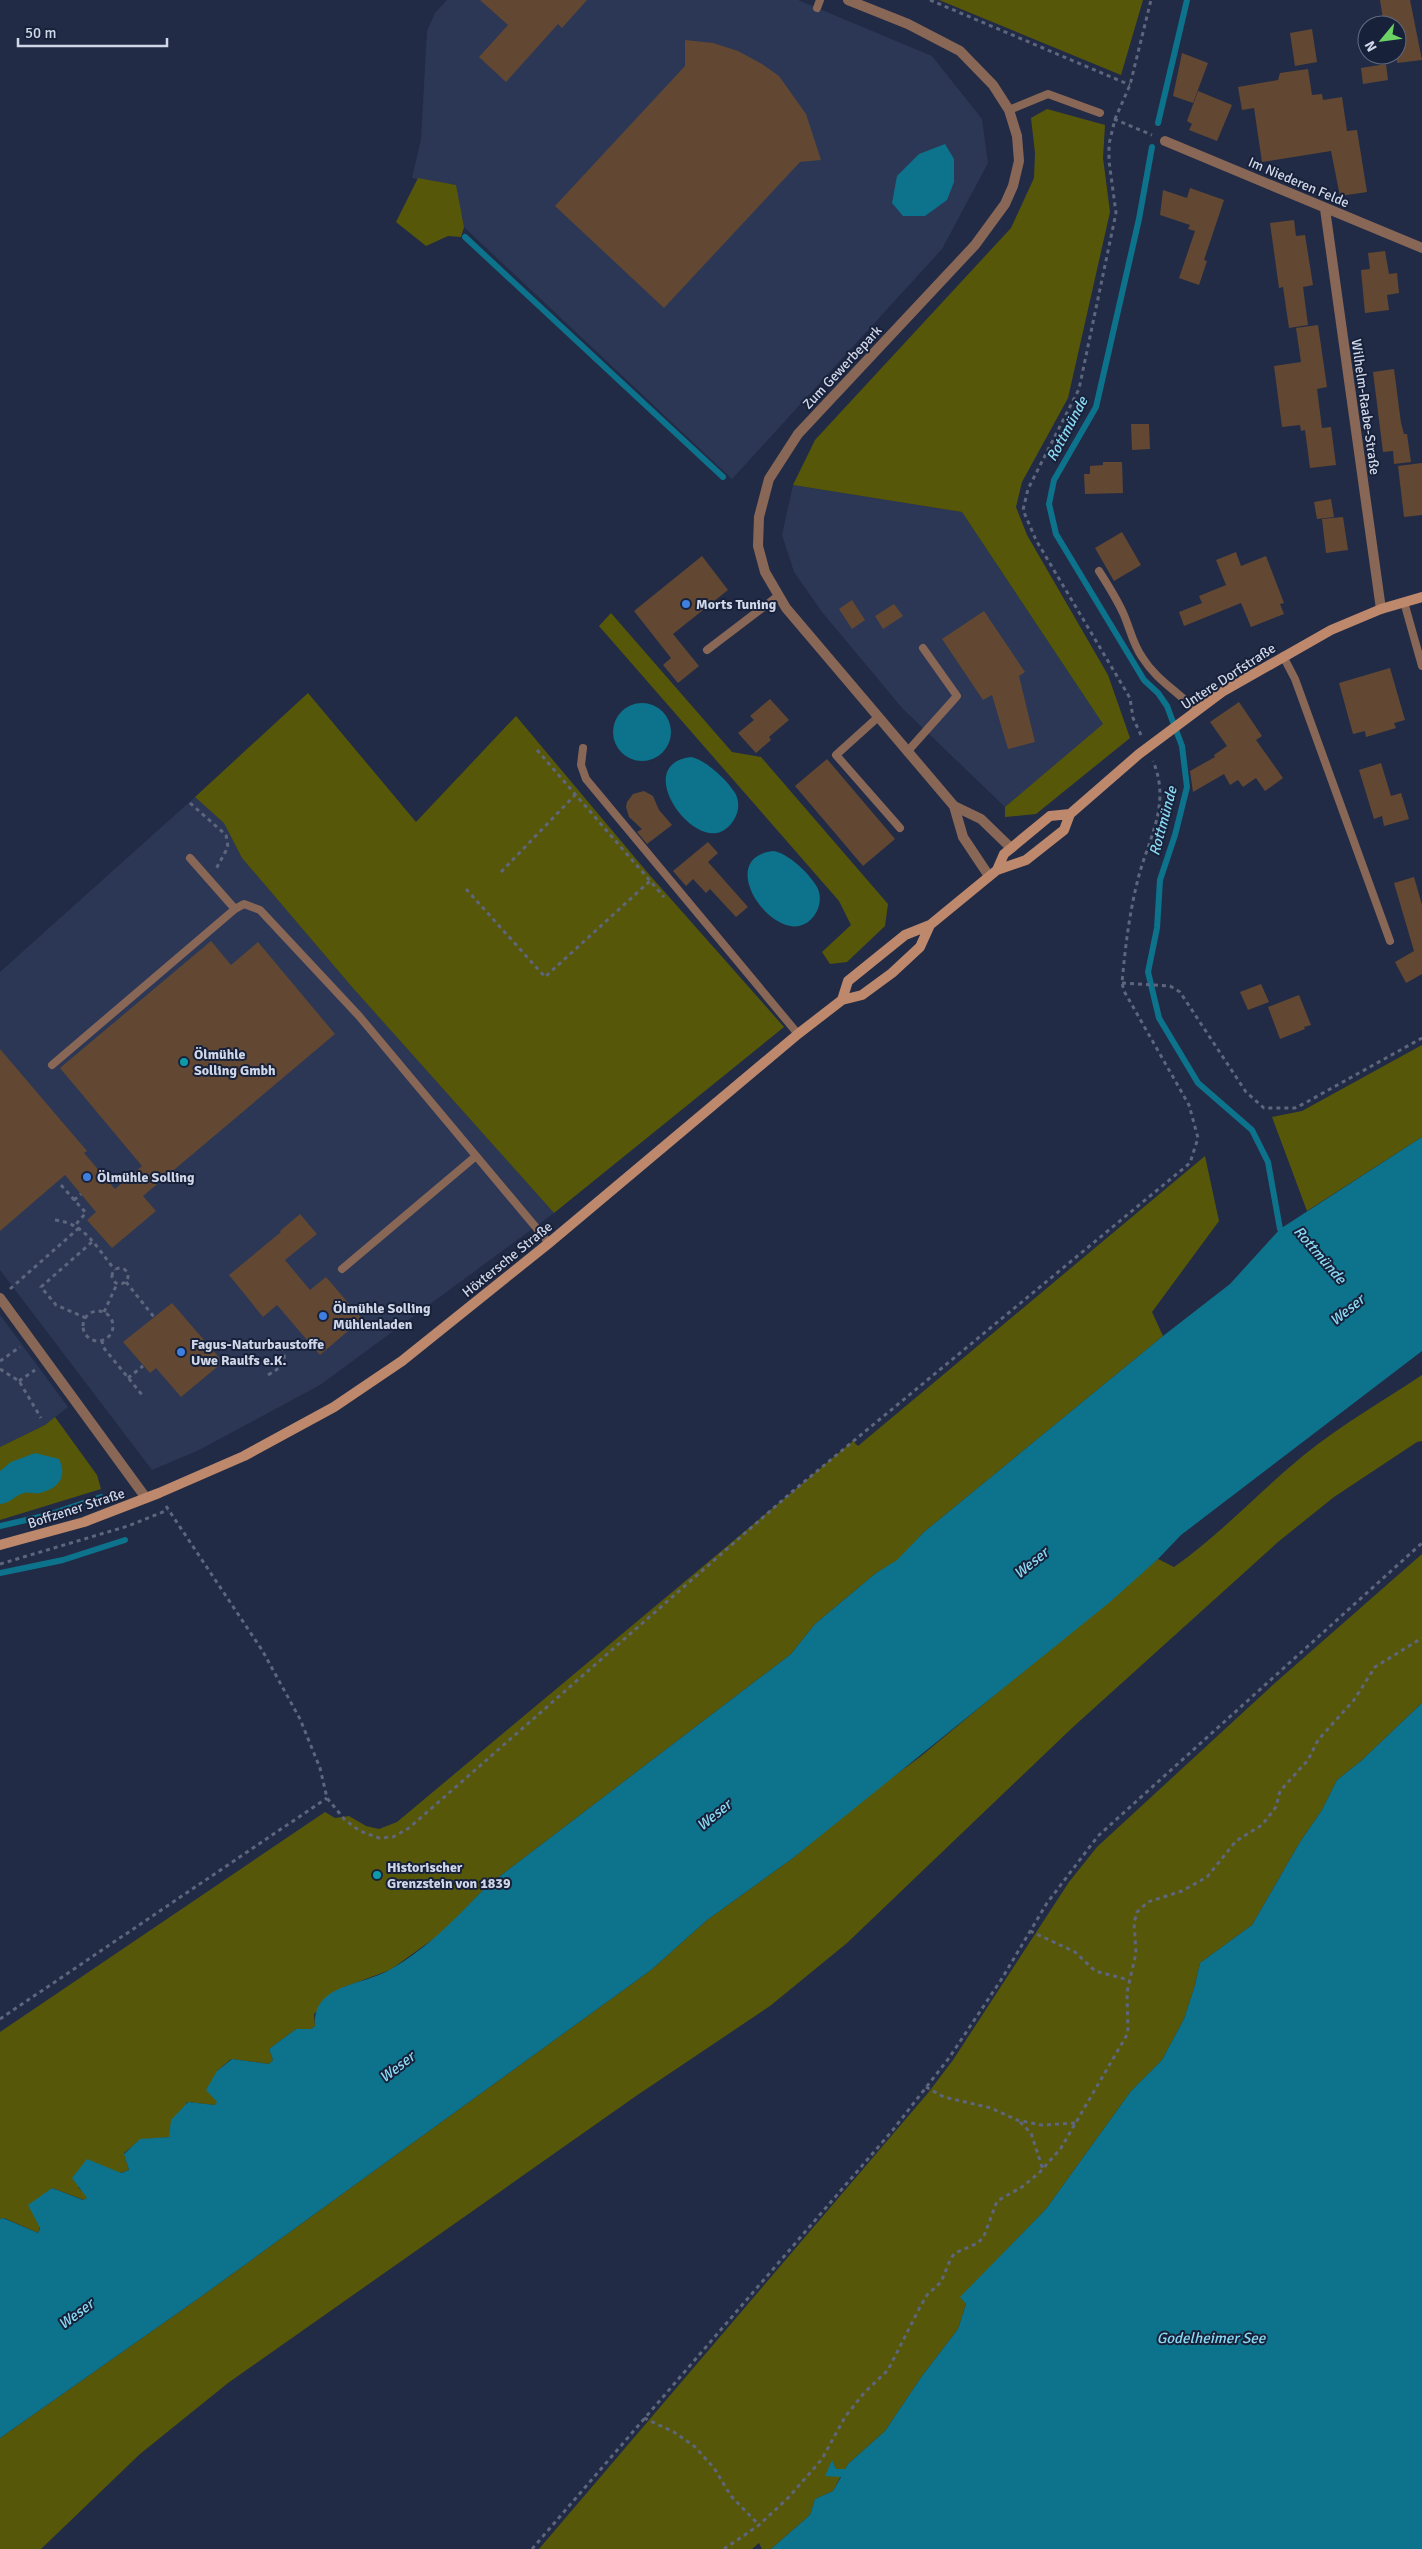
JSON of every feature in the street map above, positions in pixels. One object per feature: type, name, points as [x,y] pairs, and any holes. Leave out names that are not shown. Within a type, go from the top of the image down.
[{"type":"street","name":"Zum Gewerbepark","points":[[848,0],[908,24],[960,51],[993,85],[1009,110],[1017,136],[1019,161],[1013,186],[1005,204],[975,245],[798,434],[769,479],[759,517],[758,546],[765,572],[778,596],[877,718],[954,806],[981,819],[1012,848]]},
{"type":"street","name":"Im Niederen Felde","points":[[1165,141],[1422,248]]},
{"type":"street","name":"Wilhelm-Raabe-Straße","points":[[1325,208],[1381,609]]},
{"type":"street","name":"Untere Dorfstraße","points":[[993,873],[1026,860],[1064,830],[1070,814],[1151,744],[1253,673],[1331,630],[1381,609],[1422,597]]},
{"type":"street","name":"Zum Gewerbepark","points":[[954,806],[963,837],[993,873]]},
{"type":"street","name":"Untere Dorfstraße","points":[[993,873],[1004,854],[1050,816],[1070,814]]},
{"type":"street","name":"Höxtersche Straße","points":[[842,1000],[848,981],[904,935],[930,925],[993,873]]},
{"type":"street","name":"Höxtersche Straße","points":[[159,1493],[251,1453],[334,1407],[402,1362],[549,1243],[798,1034],[842,1000],[862,995],[892,973],[920,947],[930,925]]},
{"type":"street","points":[[3,1295],[30,1339],[146,1498]]},
{"type":"street","name":"Boffzener Straße","points":[[0,1545],[84,1522],[159,1493]]},
{"type":"lane","points":[[1009,110],[1048,94],[1100,113]]},
{"type":"lane","points":[[1099,571],[1116,598],[1132,640],[1142,658],[1170,690],[1185,698],[1196,711]]},
{"type":"lane","points":[[708,650],[778,596]]},
{"type":"lane","points":[[1404,602],[1422,666]]},
{"type":"lane","points":[[906,752],[958,696],[923,648]]},
{"type":"lane","points":[[1283,656],[1295,679],[1390,941]]},
{"type":"lane","points":[[877,718],[836,755],[900,828]]},
{"type":"lane","points":[[584,748],[581,765],[586,779],[597,795],[798,1034]]},
{"type":"lane","points":[[190,858],[235,909]]},
{"type":"lane","points":[[52,1065],[235,909],[244,904],[260,910],[359,1016],[549,1243]]},
{"type":"lane","points":[[342,1269],[476,1156]]},
{"type":"path","points":[[930,0],[1130,84]]},
{"type":"path","points":[[159,1493],[262,1650],[291,1702],[320,1768],[327,1798],[345,1820],[360,1831],[379,1838],[393,1836],[409,1828],[793,1491],[1190,1163],[1198,1138],[1190,1105],[1124,991],[1122,982],[1129,918],[1137,881],[1160,808],[1159,776],[1151,744],[1133,718],[1130,698],[1036,540],[1023,510],[1028,489],[1079,389],[1116,213],[1109,161],[1110,144],[1115,119],[1130,84],[1151,0]]},
{"type":"path","points":[[1100,113],[1165,141]]},
{"type":"path","points":[[501,872],[575,795],[537,750]]},
{"type":"path","points":[[190,803],[226,835],[228,847],[210,880]]},
{"type":"path","points":[[466,890],[545,977],[650,881]]},
{"type":"path","points":[[1122,982],[1170,986],[1180,992],[1246,1092],[1264,1108],[1295,1108],[1422,1038]]},
{"type":"path","points":[[61,1185],[86,1212],[75,1225]]},
{"type":"path","points":[[74,1200],[81,1194]]},
{"type":"path","points":[[55,1220],[80,1228],[114,1270]]},
{"type":"path","points":[[3,1295],[80,1228]]},
{"type":"path","points":[[86,1318],[56,1305],[41,1287],[92,1242]]},
{"type":"path","points":[[114,1270],[122,1268],[127,1271],[129,1276],[126,1282]]},
{"type":"path","points":[[114,1270],[112,1277],[117,1284]]},
{"type":"path","points":[[117,1284],[126,1282]]},
{"type":"path","points":[[126,1282],[154,1317]]},
{"type":"path","points":[[104,1312],[117,1284]]},
{"type":"path","points":[[96,1311],[104,1312],[109,1316],[113,1325],[110,1334],[102,1340],[93,1339],[86,1334],[84,1325],[86,1318],[96,1311]]},
{"type":"path","points":[[0,1361],[30,1339]]},
{"type":"path","points":[[102,1340],[103,1347],[143,1396]]},
{"type":"path","points":[[268,1375],[284,1365],[286,1360],[283,1350]]},
{"type":"path","points":[[128,1378],[143,1366]]},
{"type":"path","points":[[0,1369],[19,1381],[41,1418]]},
{"type":"path","points":[[532,2549],[886,2138],[949,2058],[1001,1980],[1047,1903],[1098,1836],[1422,1543]]},
{"type":"path","points":[[724,2549],[759,2525],[805,2480],[822,2459],[845,2417],[864,2392],[888,2370],[920,2307],[927,2295],[940,2282],[951,2258],[955,2253],[978,2243],[984,2236],[997,2201],[1022,2187],[1042,2170],[1061,2148],[1128,2033],[1129,1980],[1136,1953],[1134,1923],[1138,1912],[1148,1902],[1182,1890],[1207,1877],[1236,1841],[1262,1825],[1276,1807],[1280,1791],[1308,1760],[1318,1740],[1349,1706],[1375,1667],[1422,1638]]},
{"type":"path","points":[[0,2019],[327,1798]]},
{"type":"path","points":[[1030,1932],[1075,1952],[1095,1971],[1129,1980]]},
{"type":"path","points":[[926,2087],[944,2097],[991,2108],[1017,2120],[1041,2125],[1077,2123]]},
{"type":"path","points":[[1017,2120],[1030,2133],[1042,2170]]},
{"type":"path","points":[[644,2418],[674,2432],[694,2446],[714,2468],[730,2496],[759,2525]]},
{"type":"shaded area","points":[[447,0],[798,0],[932,56],[982,119],[988,163],[942,249],[732,479],[464,227],[455,185],[412,178],[421,139],[427,31],[435,13]]},
{"type":"shaded area","points":[[939,0],[1143,0],[1121,75]]},
{"type":"shaded area","points":[[1047,109],[1105,125],[1103,158],[1110,212],[1068,398],[1022,482],[1016,507],[1027,535],[1108,675],[1130,738],[1036,814],[1005,817],[1005,807],[1103,724],[962,512],[793,485],[815,440],[1011,228],[1034,178],[1035,153],[1031,118]]},
{"type":"shaded area","points":[[418,178],[456,185],[464,227],[461,237],[448,236],[426,246],[396,222]]},
{"type":"shaded area","points":[[793,485],[962,512],[1104,725],[1005,807],[903,709],[822,612],[794,572],[782,535]]},
{"type":"shaded area","points":[[611,613],[732,752],[761,757],[888,904],[885,926],[847,962],[830,964],[822,952],[851,925],[839,901],[599,626]]},
{"type":"shaded area","points":[[308,693],[416,822],[516,716],[647,872],[784,1027],[554,1213],[352,987],[242,858],[224,823],[195,797]]},
{"type":"shaded area","points":[[195,797],[225,823],[242,858],[352,987],[554,1213],[320,1385],[199,1450],[152,1470],[0,1270],[0,972]]},
{"type":"shaded area","points":[[1422,1045],[1422,1137],[1307,1211],[1272,1117],[1302,1111]]},
{"type":"shaded area","points":[[1205,1156],[1219,1221],[1152,1312],[1163,1336],[924,1532],[897,1561],[876,1573],[815,1624],[791,1654],[487,1886],[443,1932],[390,1970],[344,1987],[314,2014],[315,2026],[311,2029],[296,2029],[269,2049],[273,2060],[269,2064],[231,2059],[217,2071],[217,2103],[215,2105],[187,2102],[169,2137],[140,2140],[124,2153],[129,2170],[78,2187],[88,2197],[84,2200],[52,2188],[38,2233],[4,2218],[0,2219],[0,2032],[325,1812],[335,1818],[349,1816],[366,1826],[379,1829],[397,1822],[853,1441],[858,1446]]},
{"type":"shaded area","points":[[0,1315],[68,1407],[45,1425],[0,1447]]},
{"type":"shaded area","points":[[1422,1375],[1422,1441],[1417,1442],[1334,1497],[1278,1542],[1072,1728],[847,1943],[770,2006],[636,2096],[228,2383],[140,2454],[41,2549],[0,2549],[0,2438],[199,2298],[651,1970],[707,1920],[793,1858],[876,1789],[920,1757],[1158,1559],[1174,1567],[1208,1541],[1318,1444]]},
{"type":"shaded area","points":[[55,1417],[97,1475],[101,1489],[0,1520],[0,1447],[45,1425]]},
{"type":"shaded area","points":[[1422,1554],[1422,1703],[1361,1761],[1337,1780],[1322,1810],[1300,1842],[1252,1925],[1200,1963],[1184,2019],[1162,2060],[1131,2091],[1046,2209],[961,2297],[966,2304],[958,2329],[922,2376],[885,2431],[848,2464],[845,2469],[836,2469],[832,2461],[829,2476],[841,2476],[833,2491],[815,2499],[810,2515],[771,2549],[762,2549],[759,2543],[752,2549],[539,2549],[928,2093],[953,2060],[1069,1882],[1097,1847],[1275,1683]]},
{"type":"water","points":[[945,144],[954,159],[954,182],[947,200],[925,216],[903,216],[892,203],[897,176],[919,154]]},
{"type":"water","points":[[642,703],[653,705],[663,711],[669,721],[671,732],[669,743],[663,753],[653,759],[642,761],[631,759],[621,753],[615,743],[613,732],[615,721],[621,711],[631,705]]},
{"type":"water","points":[[691,757],[703,762],[716,771],[735,793],[738,805],[737,811],[732,823],[723,831],[717,833],[704,832],[692,825],[671,800],[666,786],[667,773],[675,763]]},
{"type":"water","points":[[773,851],[785,855],[798,864],[817,887],[820,899],[819,905],[814,916],[805,924],[799,926],[786,925],[773,918],[753,894],[748,880],[749,867],[757,857]]},
{"type":"water","name":"Weser","points":[[1422,1137],[1422,1351],[1181,1535],[1158,1559],[1110,1602],[793,1858],[707,1920],[651,1970],[199,2298],[0,2438],[0,2219],[3,2218],[38,2233],[40,2228],[28,2205],[52,2188],[83,2200],[87,2198],[72,2178],[87,2159],[121,2173],[129,2170],[124,2154],[140,2139],[169,2137],[171,2120],[188,2102],[215,2105],[217,2102],[206,2090],[217,2071],[232,2059],[269,2064],[273,2060],[269,2049],[296,2029],[311,2029],[315,2026],[317,2010],[327,1996],[334,1991],[383,1973],[417,1952],[442,1931],[487,1886],[791,1654],[815,1624],[876,1573],[897,1560],[924,1532],[1163,1336],[1230,1284],[1280,1229]]},
{"type":"water","points":[[35,1453],[59,1459],[62,1465],[60,1481],[52,1489],[38,1493],[23,1493],[0,1504],[0,1471],[11,1462]]},
{"type":"water","name":"Godelheimer See","points":[[1422,1703],[1422,2549],[771,2549],[810,2515],[815,2499],[833,2491],[841,2477],[825,2476],[832,2460],[836,2469],[845,2469],[848,2464],[885,2431],[922,2376],[958,2329],[966,2304],[960,2297],[1046,2209],[1131,2091],[1162,2060],[1184,2019],[1200,1963],[1252,1925],[1300,1842],[1322,1810],[1337,1780],[1361,1761]]},
{"type":"building","points":[[480,0],[587,0],[562,28],[558,24],[506,82],[479,57],[508,25]]},
{"type":"building","points":[[1380,0],[1410,0],[1422,60],[1407,62],[1407,15],[1382,15]]},
{"type":"building","points":[[1312,29],[1317,62],[1295,66],[1290,33]]},
{"type":"building","points":[[685,40],[713,43],[738,51],[779,76],[806,114],[821,160],[800,162],[664,308],[555,206],[685,66]]},
{"type":"building","points":[[1182,53],[1208,63],[1193,103],[1173,96]]},
{"type":"building","points":[[1386,65],[1388,80],[1363,84],[1361,68]]},
{"type":"building","points":[[1308,69],[1312,95],[1322,94],[1323,100],[1342,97],[1347,131],[1357,130],[1367,192],[1340,196],[1331,151],[1262,162],[1254,108],[1242,110],[1238,87],[1278,80],[1280,73]]},
{"type":"building","points":[[1198,91],[1232,105],[1217,141],[1189,130],[1192,124],[1187,121]]},
{"type":"building","points":[[1190,188],[1224,200],[1204,260],[1207,261],[1199,285],[1179,278],[1195,231],[1188,229],[1190,225],[1160,215],[1163,190],[1187,198]]},
{"type":"building","points":[[1294,220],[1296,236],[1305,235],[1313,285],[1303,287],[1308,325],[1289,328],[1283,287],[1279,288],[1270,223]]},
{"type":"building","points":[[1385,251],[1389,274],[1397,273],[1399,293],[1387,295],[1389,310],[1365,313],[1361,270],[1370,269],[1368,253]]},
{"type":"building","points":[[1318,325],[1327,387],[1317,389],[1322,428],[1331,427],[1336,465],[1310,468],[1305,430],[1301,431],[1300,425],[1282,427],[1274,366],[1301,362],[1296,328]]},
{"type":"building","points":[[1394,369],[1401,423],[1404,434],[1407,434],[1411,462],[1394,464],[1393,451],[1383,452],[1373,372]]},
{"type":"building","points":[[1131,424],[1149,424],[1150,449],[1132,450]]},
{"type":"building","points":[[1103,462],[1122,462],[1123,493],[1085,494],[1084,474],[1090,474],[1090,466],[1103,465]]},
{"type":"building","points":[[1422,463],[1422,515],[1404,517],[1398,466]]},
{"type":"building","points":[[1331,499],[1334,517],[1317,519],[1314,502]]},
{"type":"building","points":[[1343,517],[1348,550],[1326,553],[1322,519]]},
{"type":"building","points":[[1122,532],[1141,565],[1114,581],[1095,548]]},
{"type":"building","points":[[1236,552],[1241,566],[1266,556],[1284,603],[1280,604],[1284,614],[1251,627],[1241,603],[1184,626],[1179,612],[1202,603],[1199,596],[1226,585],[1216,560]]},
{"type":"building","points":[[702,556],[728,590],[673,634],[699,666],[678,683],[663,665],[671,658],[634,611]]},
{"type":"building","points":[[852,600],[865,620],[852,629],[839,609]]},
{"type":"building","points":[[894,604],[903,616],[883,629],[875,616]]},
{"type":"building","points":[[984,611],[1025,672],[1019,676],[1035,742],[1008,749],[992,695],[983,700],[942,639]]},
{"type":"building","points":[[1390,668],[1405,720],[1394,723],[1396,728],[1366,737],[1365,731],[1353,734],[1339,683]]},
{"type":"building","points":[[770,699],[789,720],[769,737],[771,740],[756,753],[738,733],[754,720],[750,716]]},
{"type":"building","points":[[1239,702],[1262,736],[1256,740],[1283,778],[1265,791],[1256,778],[1243,787],[1238,780],[1230,785],[1224,774],[1193,792],[1190,771],[1215,757],[1214,755],[1227,746],[1210,722]]},
{"type":"building","points":[[827,759],[895,839],[863,866],[795,786]]},
{"type":"building","points":[[1381,763],[1391,796],[1401,793],[1409,819],[1384,826],[1382,816],[1374,819],[1359,770]]},
{"type":"building","points":[[644,791],[653,796],[659,810],[672,825],[647,844],[637,832],[642,829],[629,817],[626,807],[633,794]]},
{"type":"building","points":[[708,842],[718,853],[708,862],[748,907],[736,917],[710,889],[706,893],[693,879],[686,886],[673,871]]},
{"type":"building","points":[[1414,877],[1422,905],[1422,974],[1406,983],[1395,962],[1414,951],[1394,883]]},
{"type":"building","name":"Ölmühle Solling Gmbh","points":[[211,941],[231,965],[258,942],[335,1034],[143,1196],[156,1211],[112,1248],[87,1220],[96,1212],[65,1175],[0,1231],[0,1049],[87,1151],[84,1153],[115,1189],[142,1166],[60,1068]]},
{"type":"building","points":[[1261,984],[1269,1002],[1248,1010],[1240,992]]},
{"type":"building","points":[[1299,995],[1311,1025],[1280,1039],[1268,1007]]},
{"type":"building","points":[[300,1214],[317,1234],[285,1260],[310,1290],[326,1277],[362,1319],[320,1355],[277,1305],[263,1317],[229,1275]]},
{"type":"building","points":[[172,1303],[223,1362],[181,1397],[156,1368],[150,1373],[123,1342]]},
{"type":"waterway","name":"Rottmünde","points":[[1158,123],[1187,0]]},
{"type":"waterway","name":"Rottmünde","points":[[1152,147],[1139,219],[1096,407],[1054,480],[1049,504],[1056,534],[1144,680],[1158,693],[1167,706],[1182,746],[1187,787],[1175,835],[1160,880],[1157,928],[1148,972],[1159,1018],[1198,1083],[1252,1130],[1268,1162],[1280,1229],[1285,1235]]},
{"type":"waterway","points":[[465,237],[723,477]]},
{"type":"waterway","points":[[0,1526],[48,1515],[101,1497]]},
{"type":"waterway","points":[[0,1573],[63,1560],[125,1540]]},
{"type":"place","name":"Morts Tuning","points":[[686,604]]},
{"type":"place","name":"Ölmühle Solling Gmbh","points":[[184,1062]]},
{"type":"place","name":"Ölmühle Solling","points":[[87,1177]]},
{"type":"place","name":"Ölmühle Solling Mühlenladen","points":[[323,1316]]},
{"type":"place","name":"Fagus-Naturbaustoffe Uwe Raulfs e.K.","points":[[181,1352]]},
{"type":"place","name":"Historischer Grenzstein von 1839","points":[[377,1875]]}]
